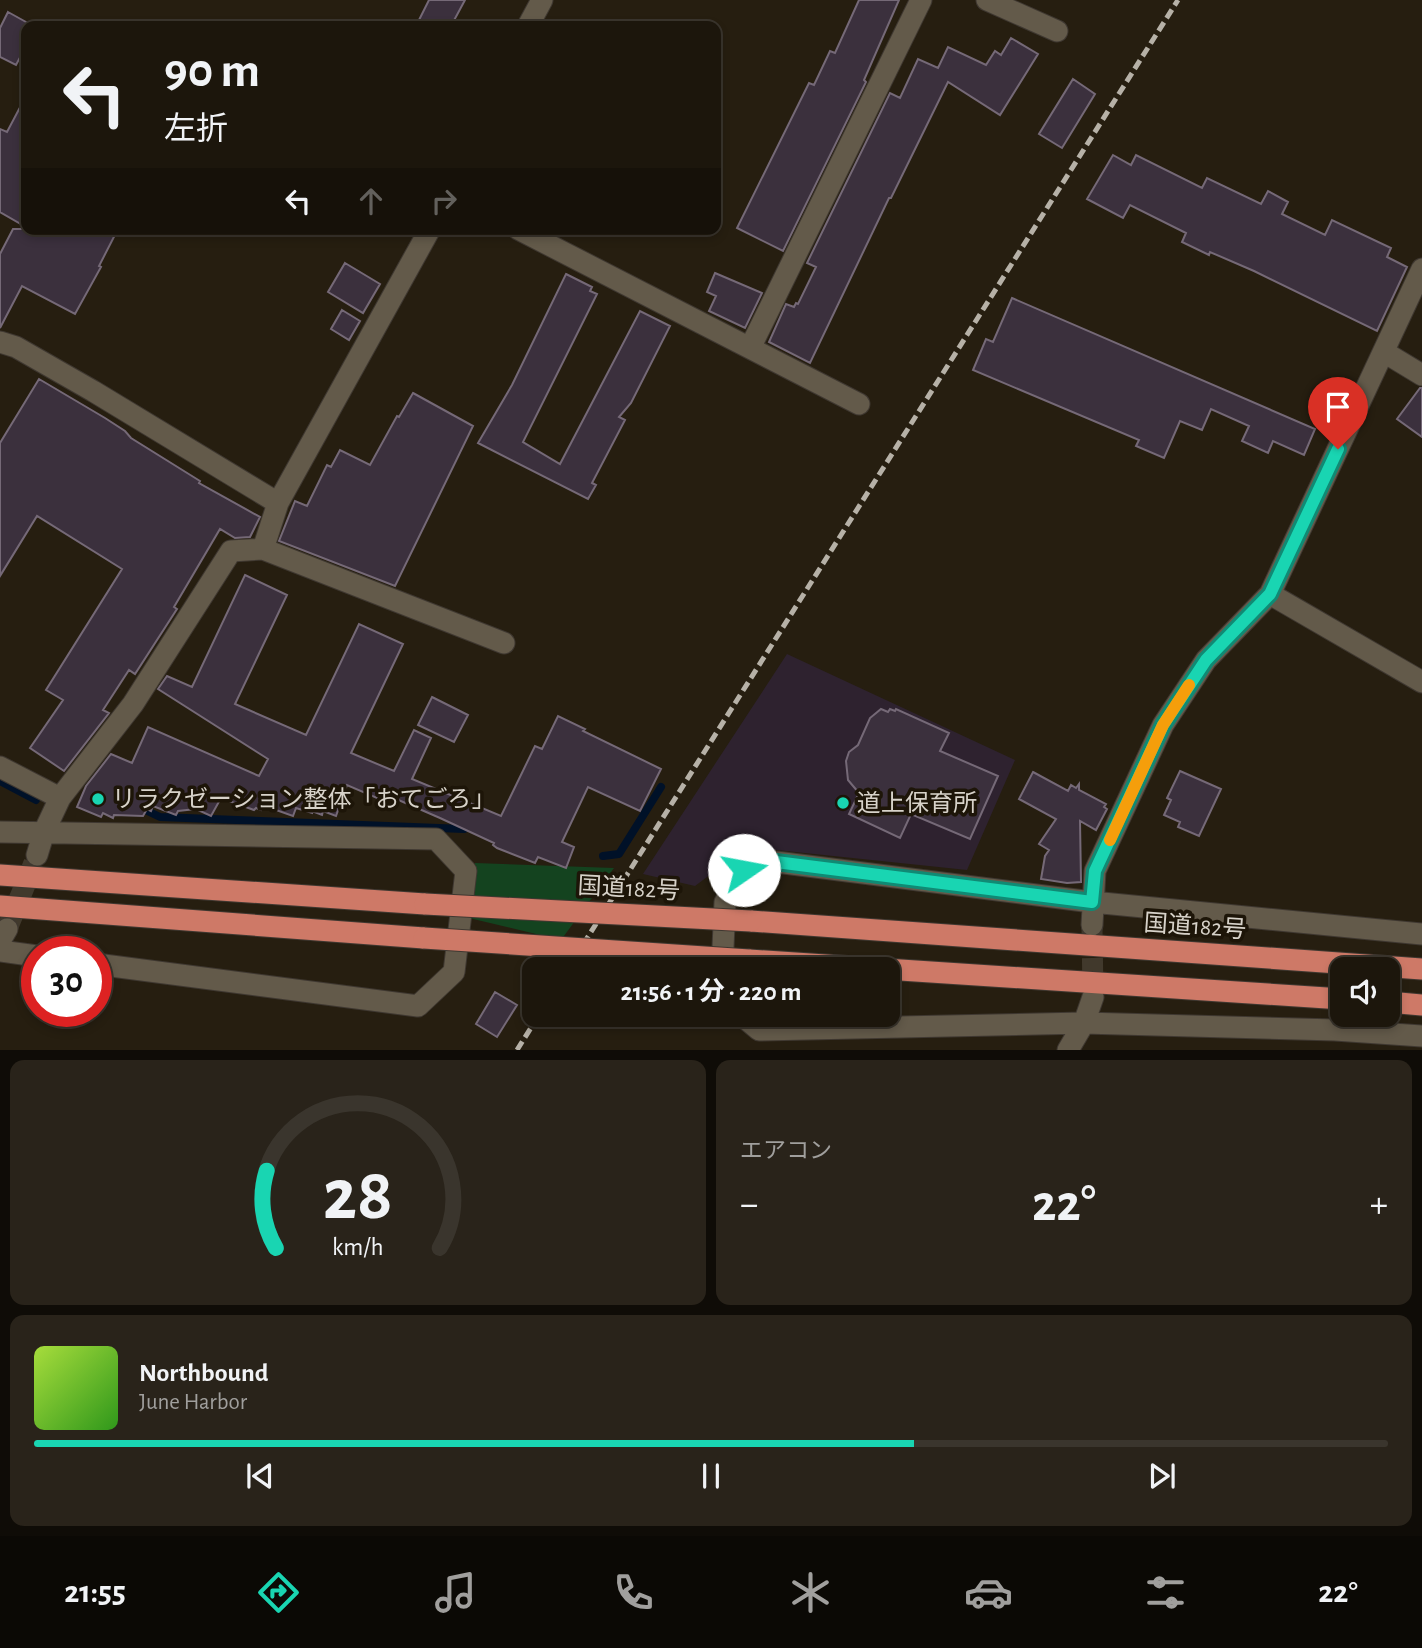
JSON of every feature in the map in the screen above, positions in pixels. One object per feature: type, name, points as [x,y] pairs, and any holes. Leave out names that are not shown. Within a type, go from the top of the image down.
[{"type":"highway","name":"国道182号","points":[[0,875],[425,904],[751,921],[1422,969]]},
{"type":"highway","points":[[0,906],[424,938],[1330,998]]},
{"type":"highway","points":[[1400,1003],[1422,1005]]},
{"type":"street","points":[[531,21],[542,0]]},
{"type":"street","points":[[750,348],[921,0]]},
{"type":"street","points":[[987,0],[1057,31]]},
{"type":"street","points":[[263,549],[278,503],[427,235]]},
{"type":"street","points":[[530,235],[859,404]]},
{"type":"street","points":[[1092,925],[1095,871],[1163,725],[1206,660],[1270,594],[1422,269]]},
{"type":"street","points":[[0,342],[16,347],[93,391],[278,503]]},
{"type":"street","points":[[1384,352],[1422,375]]},
{"type":"street","points":[[37,855],[44,832],[60,798],[133,704],[231,551],[263,549],[504,643]]},
{"type":"street","points":[[1270,594],[1422,682]]},
{"type":"street","points":[[0,767],[60,798]]},
{"type":"street","points":[[0,832],[436,839],[466,871],[454,972],[418,1006],[112,966]]},
{"type":"street","points":[[723,957],[725,902],[744,870],[776,862],[1092,902],[1422,934]]},
{"type":"street","points":[[0,951],[21,954]]},
{"type":"street","points":[[1068,1049],[1084,1023],[1093,997]]},
{"type":"street","points":[[900,1027],[1084,1023],[1337,1040],[1422,1036]]},
{"type":"street","points":[[755,1027],[759,1030],[898,1027]]},
{"type":"shaded area","name":"道上保育所","points":[[787,654],[1015,760],[967,870],[747,847],[695,886],[643,874]]},
{"type":"green space","points":[[475,863],[614,868],[561,940],[469,918]]},
{"type":"building","points":[[429,0],[465,0],[454,21],[418,21]]},
{"type":"building","points":[[859,0],[899,0],[864,80],[866,82],[783,251],[737,228],[809,83],[814,85],[830,51],[835,53]]},
{"type":"building","points":[[8,12],[24,21],[21,21],[21,56],[16,65],[0,57],[0,28]]},
{"type":"building","points":[[1011,38],[1038,54],[1000,115],[948,82],[810,363],[769,342],[786,304],[794,307],[798,304],[816,267],[807,263],[890,93],[900,98],[918,59],[938,68],[948,47],[986,65],[995,51],[1001,55]]},
{"type":"building","points":[[1073,79],[1095,94],[1062,148],[1039,134]]},
{"type":"building","points":[[21,105],[21,224],[0,212],[0,129],[7,132]]},
{"type":"building","points":[[1113,155],[1131,165],[1136,155],[1202,188],[1207,178],[1261,204],[1268,191],[1288,202],[1282,214],[1325,235],[1332,220],[1391,248],[1387,257],[1407,267],[1377,331],[1254,271],[1182,242],[1186,233],[1130,205],[1123,218],[1087,199]]},
{"type":"building","points":[[13,229],[21,229],[21,235],[115,235],[75,314],[22,286],[0,328],[0,254]]},
{"type":"building","points":[[345,263],[380,284],[363,313],[328,292]]},
{"type":"building","points":[[715,273],[762,293],[745,328],[709,311],[716,296],[707,292]]},
{"type":"building","points":[[566,274],[592,287],[590,291],[597,294],[523,442],[560,464],[640,311],[670,326],[631,403],[619,417],[625,420],[592,483],[596,485],[588,499],[478,443],[512,385]]},
{"type":"building","points":[[1012,298],[1315,429],[1304,455],[1273,441],[1268,453],[1242,441],[1249,426],[1211,409],[1202,430],[1180,421],[1164,458],[1136,446],[1139,440],[973,370],[986,339],[993,342]]},
{"type":"building","points":[[342,310],[360,321],[349,340],[331,329]]},
{"type":"building","points":[[39,379],[125,431],[131,438],[200,481],[199,483],[260,517],[250,537],[235,538],[220,529],[174,607],[177,609],[135,674],[129,670],[103,710],[109,713],[64,771],[30,748],[63,700],[46,690],[122,569],[37,516],[0,576],[0,443]]},
{"type":"building","points":[[1422,388],[1422,437],[1397,419]]},
{"type":"building","points":[[413,393],[473,426],[395,586],[279,541],[295,501],[307,506],[327,465],[331,467],[340,450],[370,465]]},
{"type":"building","points":[[245,575],[287,595],[235,704],[306,735],[359,624],[403,644],[351,753],[394,771],[414,730],[431,738],[412,779],[501,816],[535,746],[542,749],[558,716],[661,769],[640,811],[588,787],[562,842],[574,847],[566,868],[538,857],[535,863],[497,848],[494,843],[394,798],[391,804],[347,785],[336,816],[323,811],[322,815],[296,808],[293,816],[262,805],[261,810],[254,810],[221,798],[211,816],[196,809],[178,811],[176,815],[153,806],[151,811],[147,809],[143,816],[114,815],[113,818],[103,813],[101,817],[77,807],[86,786],[111,754],[132,763],[148,727],[259,776],[268,759],[158,689],[167,676],[192,687]]},
{"type":"building","points":[[432,697],[468,715],[454,742],[418,725]]},
{"type":"building","points":[[881,709],[888,712],[890,709],[896,709],[949,733],[940,751],[998,776],[970,839],[911,814],[900,838],[849,814],[859,793],[848,780],[846,761],[849,752],[858,745],[870,718]]},
{"type":"building","points":[[1180,771],[1221,789],[1199,836],[1178,827],[1180,822],[1164,815],[1171,800],[1167,798]]},
{"type":"building","points":[[1033,772],[1068,791],[1071,785],[1076,788],[1079,784],[1079,790],[1106,804],[1104,807],[1107,809],[1096,830],[1080,821],[1081,882],[1041,879],[1045,856],[1049,850],[1039,844],[1056,819],[1019,799]]},
{"type":"building","points":[[495,992],[517,1005],[497,1037],[476,1024]]},
{"type":"waterway","points":[[0,781],[36,800]]},
{"type":"waterway","points":[[603,856],[619,854],[661,787]]},
{"type":"waterway","points":[[137,806],[160,817],[464,829]]},
{"type":"tunnel","points":[[7,929],[34,863]]},
{"type":"tunnel","points":[[1092,927],[1093,997]]},
{"type":"railway","points":[[575,957],[1178,0]]},
{"type":"railway","points":[[517,1050],[531,1027]]},
{"type":"slow traffic","points":[[1110,840],[1163,725],[1189,685]]},
{"type":"place","name":"リラクゼーション整体「おてごろ」","points":[[98,799]]},
{"type":"place","name":"道上保育所","points":[[843,803]]},
{"type":"route","points":[[744,870],[776,862],[1092,902],[1095,871],[1163,725],[1206,660],[1270,594],[1338,449]]}]
